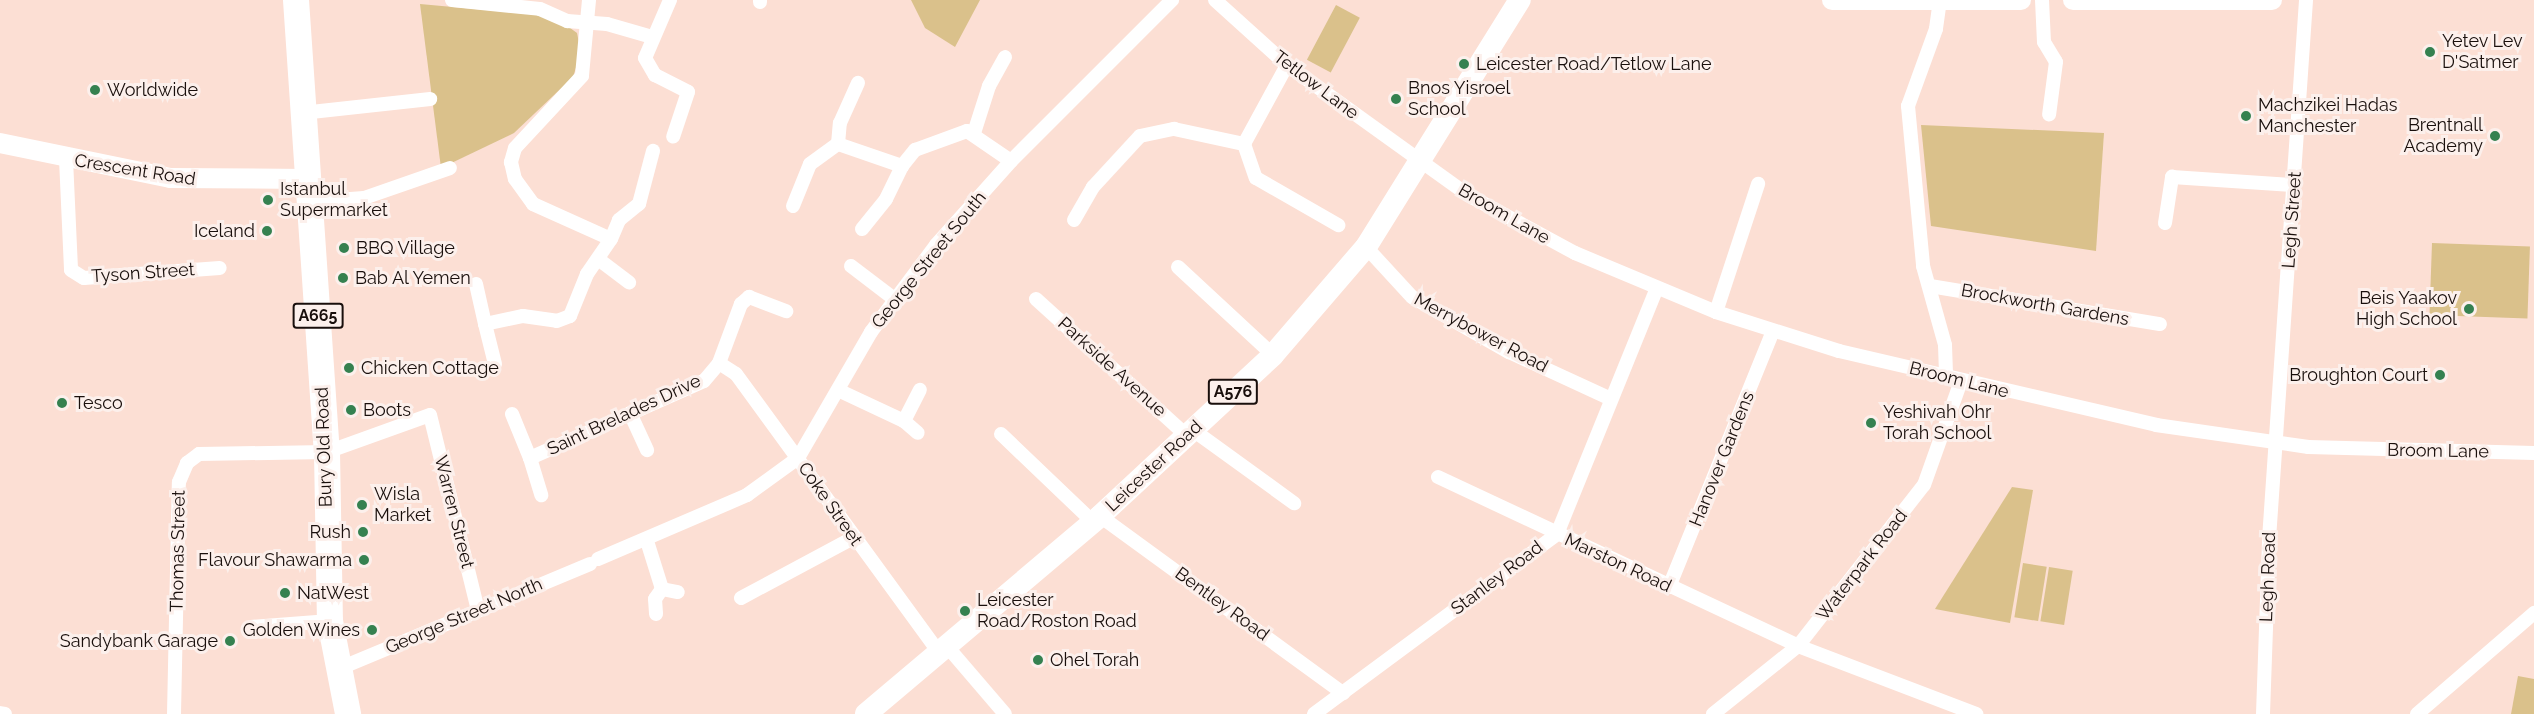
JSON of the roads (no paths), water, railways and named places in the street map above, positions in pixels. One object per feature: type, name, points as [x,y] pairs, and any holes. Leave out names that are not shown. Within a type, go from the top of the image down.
[{"type":"highway","name":"A665","points":[[296,0],[309,191]]},
{"type":"highway","name":"Bury Old Road","points":[[309,191],[327,452],[330,621],[348,714]]},
{"type":"main road","name":"Leicester Road","points":[[866,714],[941,647],[1097,519],[1273,354],[1366,248],[1422,165],[1520,0]]},
{"type":"street","points":[[452,0],[540,9],[588,23],[652,37]]},
{"type":"street","points":[[589,0],[588,23],[578,84],[523,136],[511,162],[521,191],[533,204],[611,239]]},
{"type":"street","points":[[670,0],[652,37],[646,66],[688,92],[674,137]]},
{"type":"street","name":"George Street South","points":[[594,561],[647,541],[747,495],[798,458],[840,391],[893,298],[1011,161],[1172,0]]},
{"type":"street","name":"Tetlow Lane","points":[[1215,0],[1287,65],[1422,165]]},
{"type":"street","points":[[1832,0],[2021,0]]},
{"type":"street","points":[[2042,0],[2044,42],[2056,63],[2049,115]]},
{"type":"street","points":[[2073,0],[2272,0]]},
{"type":"street","name":"Legh Street","points":[[2276,441],[2306,0]]},
{"type":"street","points":[[1940,1],[1936,29],[1908,106],[1923,266],[1945,345],[1946,376]]},
{"type":"street","points":[[974,133],[989,86],[1005,57]]},
{"type":"street","points":[[1287,65],[1244,144],[1256,178],[1338,225]]},
{"type":"street","points":[[793,206],[810,164],[838,144],[840,123],[858,83]]},
{"type":"street","points":[[302,113],[430,99]]},
{"type":"street","points":[[1074,220],[1087,195],[1140,136],[1174,129],[1244,144]]},
{"type":"street","points":[[974,133],[1011,161]]},
{"type":"street","points":[[862,229],[886,199],[902,166],[915,150],[974,133]]},
{"type":"street","name":"Crescent Road","points":[[0,143],[66,159],[170,178],[309,191]]},
{"type":"street","points":[[838,144],[902,166]]},
{"type":"street","points":[[485,324],[523,316],[557,321],[570,316],[619,220],[639,204],[653,151]]},
{"type":"street","name":"Tyson Street","points":[[66,159],[71,270],[84,278],[220,268]]},
{"type":"street","name":"Broom Lane","points":[[1422,165],[1515,222],[1656,290],[1773,330],[1961,381],[2111,416],[2320,448],[2534,453]]},
{"type":"street","points":[[309,191],[364,198],[450,168]]},
{"type":"street","points":[[2165,223],[2172,177],[2294,185]]},
{"type":"street","points":[[1716,312],[1758,184]]},
{"type":"street","name":"Merrybower Road","points":[[1366,248],[1412,297],[1509,352],[1611,399]]},
{"type":"street","points":[[598,259],[629,282]]},
{"type":"street","points":[[851,266],[893,298]]},
{"type":"street","points":[[1178,267],[1273,354]]},
{"type":"street","points":[[476,284],[495,364]]},
{"type":"street","name":"Brockworth Gardens","points":[[1930,286],[2160,324]]},
{"type":"street","name":"Stanley Road","points":[[1314,714],[1557,534],[1656,290]]},
{"type":"street","name":"Saint Brelades Drive","points":[[512,414],[530,458],[704,381],[719,363],[741,304],[749,297],[786,311]]},
{"type":"street","name":"Parkside Avenue","points":[[1036,299],[1190,433],[1294,503]]},
{"type":"street","name":"Hanover Gardens","points":[[1669,587],[1773,330]]},
{"type":"street","name":"Coke Street","points":[[719,363],[736,374],[853,538],[941,647],[1005,714]]},
{"type":"street","name":"Waterpark Road","points":[[1713,714],[1798,646],[1924,484],[1961,381]]},
{"type":"street","points":[[904,421],[920,390]]},
{"type":"street","points":[[840,391],[904,421],[918,433]]},
{"type":"street","points":[[630,412],[647,450]]},
{"type":"street","name":"Thomas Street","points":[[174,714],[182,471],[199,454],[327,452],[430,415]]},
{"type":"street","name":"Warren Street","points":[[430,415],[478,610]]},
{"type":"street","name":"Bentley Road","points":[[1001,434],[1097,519],[1343,693]]},
{"type":"street","name":"Legh Road","points":[[2263,714],[2276,441]]},
{"type":"street","points":[[530,458],[541,495]]},
{"type":"street","name":"Marston Road","points":[[1438,477],[1798,646],[1976,714]]},
{"type":"street","points":[[741,598],[853,538]]},
{"type":"street","points":[[647,541],[662,590]]},
{"type":"street","name":"George Street North","points":[[338,669],[594,561]]},
{"type":"street","points":[[662,590],[678,592]]},
{"type":"street","points":[[656,614],[655,599],[662,590]]},
{"type":"street","points":[[2417,714],[2534,613]]},
{"type":"street","points":[[251,627],[330,621]]},
{"type":"street","points":[[0,713],[5,714]]},
{"type":"place","name":"Yetev Lev D'Satmer","points":[[2430,52]]},
{"type":"place","name":"Leicester Road/Tetlow Lane","points":[[1464,64]]},
{"type":"place","name":"Worldwide","points":[[95,90]]},
{"type":"place","name":"Bnos Yisroel School","points":[[1396,99]]},
{"type":"place","name":"Machzikei Hadas Manchester","points":[[2246,116]]},
{"type":"place","name":"Brentnall Academy","points":[[2495,136]]},
{"type":"place","name":"Istanbul Supermarket","points":[[268,200]]},
{"type":"place","name":"Iceland","points":[[267,231]]},
{"type":"place","name":"BBQ Village","points":[[344,248]]},
{"type":"place","name":"Bab Al Yemen","points":[[343,278]]},
{"type":"place","name":"Beis Yaakov High School","points":[[2469,309]]},
{"type":"place","name":"Chicken Cottage","points":[[349,368]]},
{"type":"place","name":"Broughton Court","points":[[2440,375]]},
{"type":"place","name":"Tesco","points":[[62,403]]},
{"type":"place","name":"Boots","points":[[351,410]]},
{"type":"place","name":"Yeshivah Ohr Torah School","points":[[1871,423]]},
{"type":"place","name":"Wisla Market","points":[[362,505]]},
{"type":"place","name":"Rush","points":[[363,532]]},
{"type":"place","name":"Flavour Shawarma","points":[[364,560]]},
{"type":"place","name":"NatWest","points":[[285,593]]},
{"type":"place","name":"Leicester Road/Roston Road","points":[[965,611]]},
{"type":"place","name":"Golden Wines","points":[[372,630]]},
{"type":"place","name":"Sandybank Garage","points":[[230,641]]},
{"type":"place","name":"Ohel Torah","points":[[1038,660]]}]
